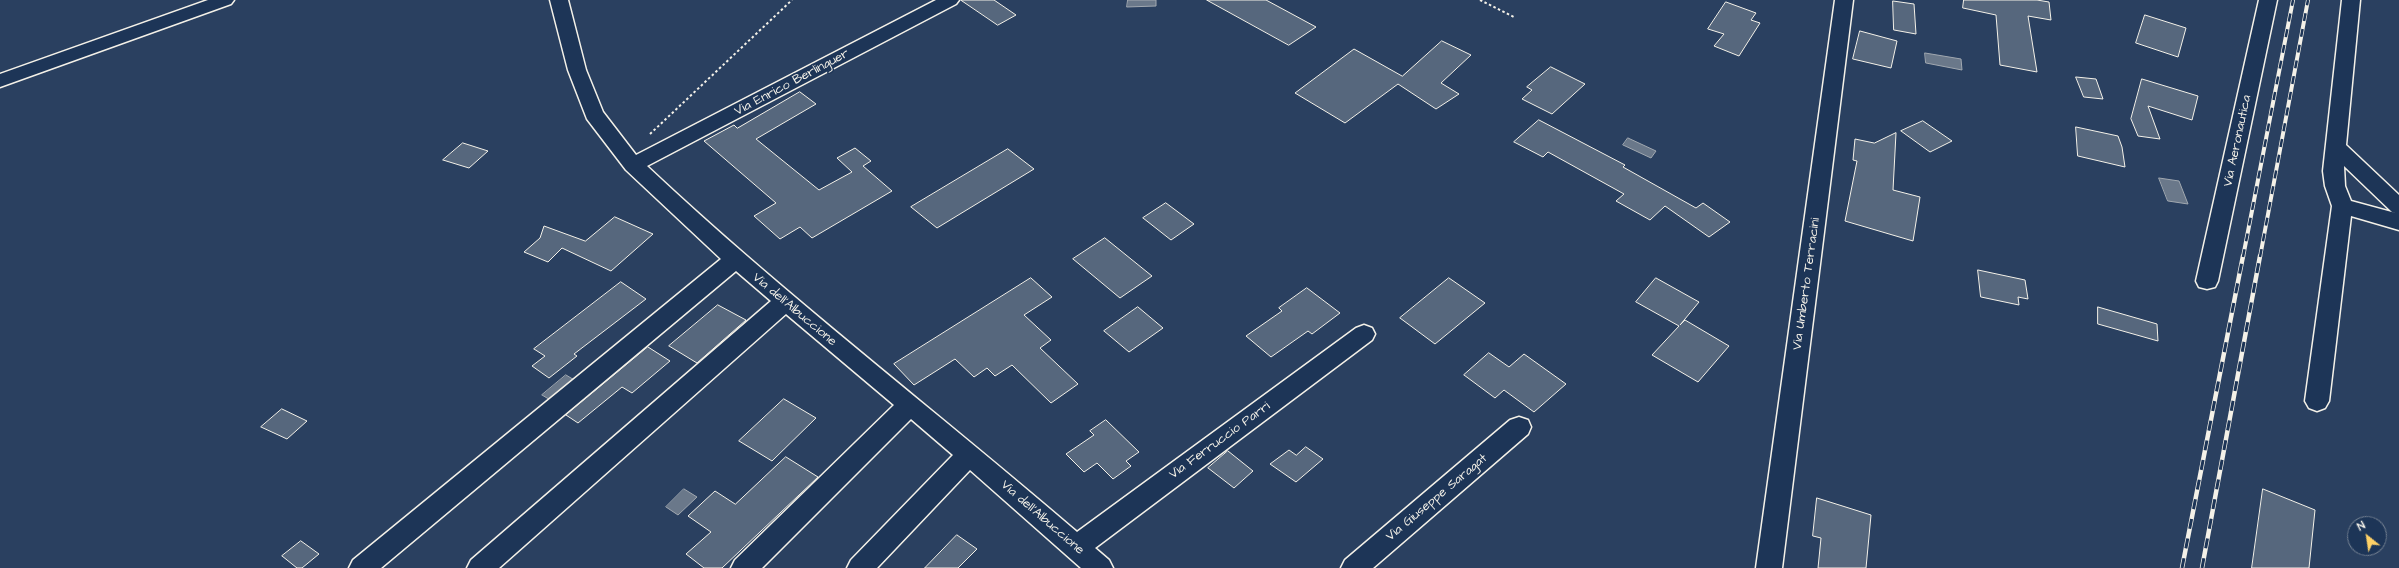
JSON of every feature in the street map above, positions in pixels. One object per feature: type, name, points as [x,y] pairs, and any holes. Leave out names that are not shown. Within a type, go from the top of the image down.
[{"type":"street","points":[[0,81],[225,0]]},
{"type":"street","name":"Via dell'Albuccione","points":[[559,0],[573,56],[594,114],[630,161],[736,260],[969,454],[1100,568]]},
{"type":"street","name":"Via Enrico Berlinguer","points":[[630,161],[950,0]]},
{"type":"street","name":"Via Umberto Terracini","points":[[1769,568],[1844,0]]},
{"type":"street","name":"Via Aeronautica","points":[[2207,281],[2268,0]]},
{"type":"street","points":[[2317,402],[2342,206],[2333,179],[2350,0]]},
{"type":"street","points":[[2336,147],[2399,208]]},
{"type":"street","points":[[2342,206],[2399,222]]},
{"type":"street","points":[[362,568],[736,260]]},
{"type":"street","points":[[480,568],[785,302]]},
{"type":"street","name":"Via Ferruccio Parri","points":[[1076,548],[1364,334]]},
{"type":"street","points":[[744,568],[910,405]]},
{"type":"street","name":"Via Giuseppe Saragat","points":[[1354,568],[1519,427]]},
{"type":"street","points":[[860,568],[969,454]]},
{"type":"path","points":[[630,161],[792,0]]},
{"type":"path","points":[[1480,0],[1514,17]]},
{"type":"water","points":[[1128,0],[1156,0],[1156,6],[1127,7]]},
{"type":"water","points":[[1925,53],[1961,59],[1962,70],[1926,63]]},
{"type":"water","points":[[1628,138],[1656,151],[1651,158],[1623,145]]},
{"type":"water","points":[[2159,178],[2179,181],[2188,204],[2168,201]]},
{"type":"water","points":[[566,375],[576,381],[552,401],[542,395]]},
{"type":"water","points":[[684,489],[697,497],[678,515],[666,507]]},
{"type":"building","points":[[961,0],[994,0],[1016,15],[998,25]]},
{"type":"building","points":[[1207,0],[1266,0],[1316,27],[1289,45]]},
{"type":"building","points":[[1964,0],[2037,0],[2049,2],[2051,20],[2028,16],[2037,72],[2000,65],[1996,15],[1963,8]]},
{"type":"building","points":[[1893,1],[1914,4],[1916,34],[1894,30]]},
{"type":"building","points":[[1726,2],[1756,13],[1751,20],[1760,23],[1739,56],[1714,46],[1724,34],[1708,29]]},
{"type":"building","points":[[2145,15],[2186,28],[2178,57],[2136,43]]},
{"type":"building","points":[[1860,31],[1897,41],[1891,68],[1853,59]]},
{"type":"building","points":[[1442,41],[1471,55],[1441,83],[1459,94],[1436,109],[1398,84],[1345,123],[1295,93],[1354,49],[1402,76]]},
{"type":"building","points":[[1551,67],[1585,84],[1552,114],[1522,99],[1532,90],[1527,87]]},
{"type":"building","points":[[2076,77],[2096,79],[2103,99],[2084,97]]},
{"type":"building","points":[[2142,79],[2198,96],[2192,120],[2148,106],[2160,139],[2138,136],[2131,119]]},
{"type":"building","points":[[800,92],[816,104],[756,139],[819,190],[852,172],[837,158],[855,148],[871,161],[863,166],[892,191],[812,238],[800,227],[780,239],[754,216],[776,203],[704,141],[734,125],[737,128]]},
{"type":"building","points":[[1539,120],[1625,165],[1623,167],[1696,208],[1703,203],[1730,222],[1709,237],[1665,206],[1650,220],[1616,201],[1624,194],[1548,152],[1543,157],[1514,142]]},
{"type":"building","points":[[1923,121],[1952,141],[1930,152],[1901,131]]},
{"type":"building","points":[[2076,127],[2118,136],[2122,147],[2125,167],[2078,156]]},
{"type":"building","points":[[1896,133],[1893,190],[1920,197],[1913,241],[1845,221],[1857,161],[1853,160],[1855,139],[1874,143]]},
{"type":"building","points":[[463,143],[488,151],[469,168],[443,160]]},
{"type":"building","points":[[1008,149],[1034,169],[937,228],[911,207]]},
{"type":"building","points":[[1166,203],[1194,224],[1171,240],[1143,218]]},
{"type":"building","points":[[615,217],[653,234],[611,271],[562,248],[548,262],[524,252],[540,238],[544,226],[585,241]]},
{"type":"building","points":[[1105,238],[1152,276],[1120,298],[1073,259]]},
{"type":"building","points":[[1978,270],[2025,280],[2028,299],[2018,297],[2019,305],[1981,297]]},
{"type":"building","points":[[1031,278],[1052,297],[1024,315],[1051,340],[1040,348],[1078,384],[1051,403],[1012,365],[995,376],[987,368],[974,377],[955,359],[914,385],[894,364]]},
{"type":"building","points":[[1449,278],[1485,303],[1435,344],[1400,318]]},
{"type":"building","points":[[1656,278],[1699,302],[1680,325],[1685,320],[1729,346],[1698,382],[1652,355],[1679,326],[1636,302]]},
{"type":"building","points":[[621,282],[646,299],[574,354],[577,356],[549,378],[532,366],[545,356],[534,349]]},
{"type":"building","points":[[1307,288],[1340,313],[1312,334],[1308,331],[1271,357],[1246,336],[1282,311],[1279,308]]},
{"type":"building","points":[[718,305],[746,320],[697,363],[669,346]]},
{"type":"building","points":[[1138,307],[1163,328],[1129,352],[1104,331]]},
{"type":"building","points":[[2098,307],[2157,324],[2158,341],[2098,324]]},
{"type":"building","points":[[648,347],[670,361],[632,393],[622,387],[578,423],[566,415]]},
{"type":"building","points":[[1489,353],[1509,367],[1524,354],[1566,384],[1534,412],[1504,390],[1495,398],[1464,375]]},
{"type":"building","points":[[784,399],[816,418],[772,461],[739,441]]},
{"type":"building","points":[[282,409],[307,421],[287,439],[261,427]]},
{"type":"building","points":[[1106,420],[1139,452],[1126,461],[1131,466],[1113,479],[1097,463],[1084,472],[1066,454],[1094,435],[1090,431]]},
{"type":"building","points":[[1306,447],[1323,459],[1296,482],[1270,464],[1289,450],[1296,455]]},
{"type":"building","points":[[1228,451],[1253,471],[1234,488],[1208,468]]},
{"type":"building","points":[[786,457],[818,477],[722,568],[704,568],[686,554],[711,532],[688,516],[715,491],[735,504]]},
{"type":"building","points":[[2263,489],[2315,510],[2309,568],[2252,568]]},
{"type":"building","points":[[1817,498],[1871,515],[1866,568],[1818,568],[1821,538],[1813,536]]},
{"type":"building","points":[[957,535],[977,549],[958,568],[925,568]]},
{"type":"building","points":[[301,541],[319,554],[302,568],[297,568],[282,556]]},
{"type":"railway","points":[[2243,257],[2293,0]]},
{"type":"railway","points":[[2260,257],[2308,0]]},
{"type":"railway","points":[[2182,568],[2243,256]]},
{"type":"railway","points":[[2202,568],[2260,256]]}]
